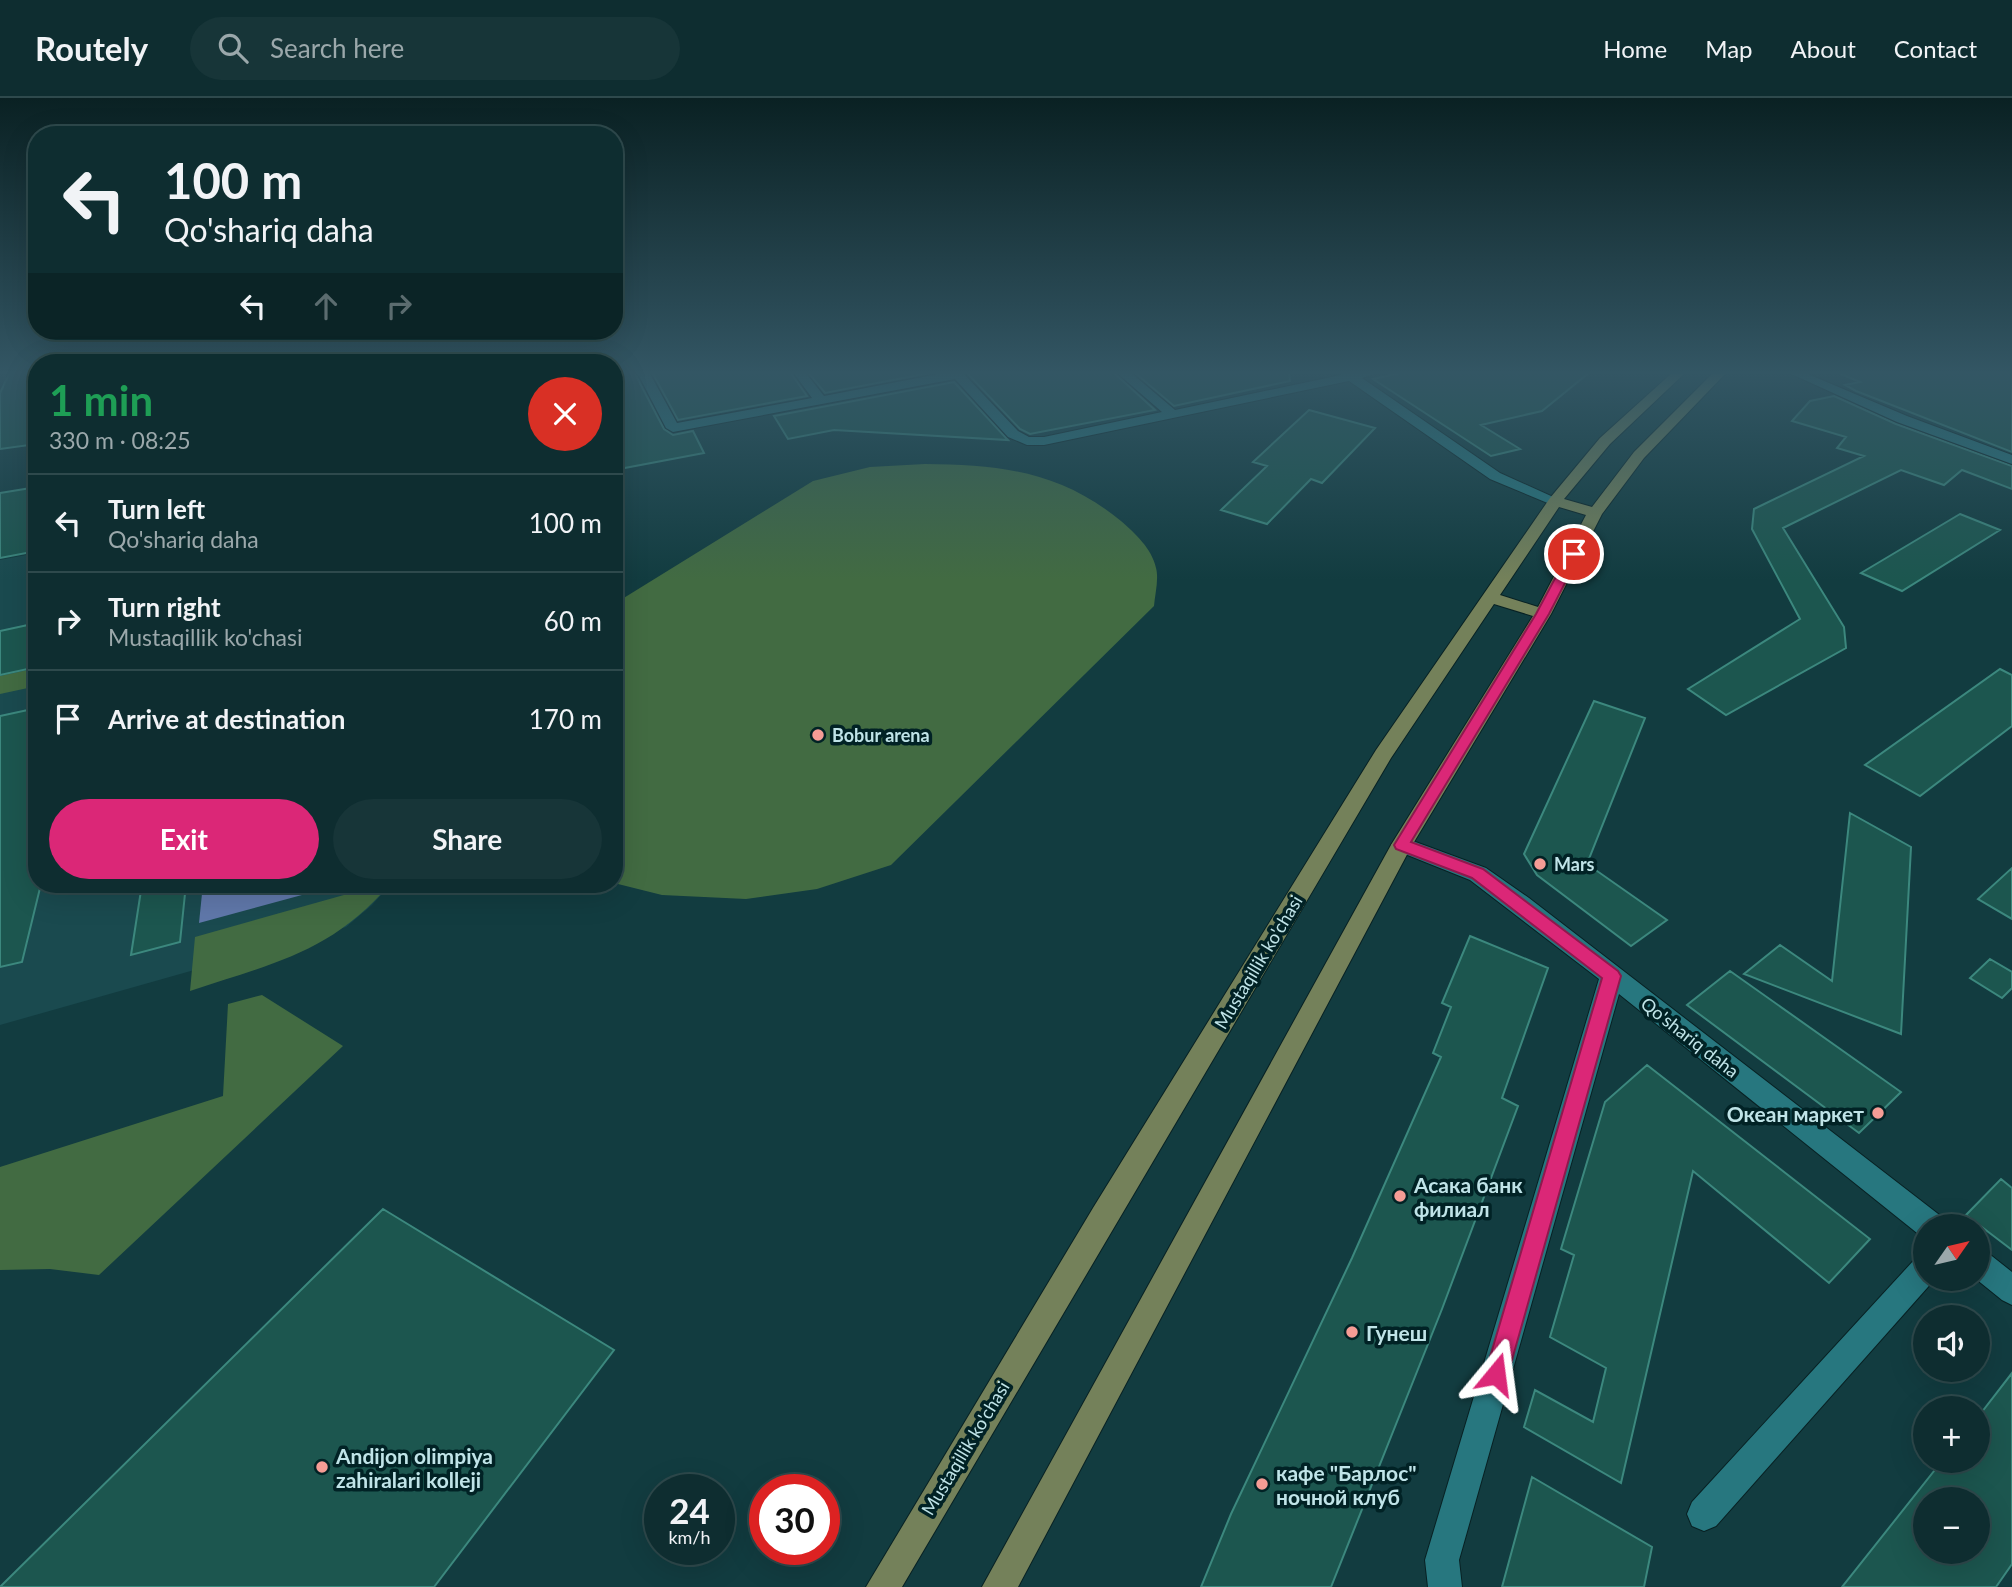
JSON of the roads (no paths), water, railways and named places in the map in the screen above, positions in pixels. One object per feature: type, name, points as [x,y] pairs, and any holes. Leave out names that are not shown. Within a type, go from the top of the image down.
[{"type":"main road","name":"Mustaqillik ko'chasi","points":[[883,1587],[1103,1217],[1377,766],[1555,501],[1605,441]]},
{"type":"main road","points":[[999,1587],[1402,845],[1543,614],[1595,513],[1652,441]]},
{"type":"main road","points":[[1555,501],[1595,513]]},
{"type":"main road","points":[[1492,598],[1543,614]]},
{"type":"street","points":[[1445,441],[1495,476],[1555,501]]},
{"type":"street","points":[[1962,441],[2012,460]]},
{"type":"street","name":"Qo'shariq daha","points":[[1402,845],[1478,874],[1915,1214]]},
{"type":"street","points":[[1445,1587],[1443,1560],[1612,976]]},
{"type":"street","points":[[1990,1273],[2012,1290]]},
{"type":"street","points":[[1704,1514],[1913,1282]]},
{"type":"water","points":[[202,893],[309,893],[199,923]]},
{"type":"place","name":"Bobur arena","points":[[818,735]]},
{"type":"place","name":"Mars","points":[[1540,864]]},
{"type":"place","name":"Океан маркет","points":[[1878,1113]]},
{"type":"place","name":"Асака банк филиал","points":[[1400,1196]]},
{"type":"place","name":"Гунеш","points":[[1352,1332]]},
{"type":"place","name":"Andijon olimpiya zahiralari kolleji","points":[[322,1467]]},
{"type":"place","name":"кафе \"Барлос\" ночной клуб","points":[[1262,1484]]}]
